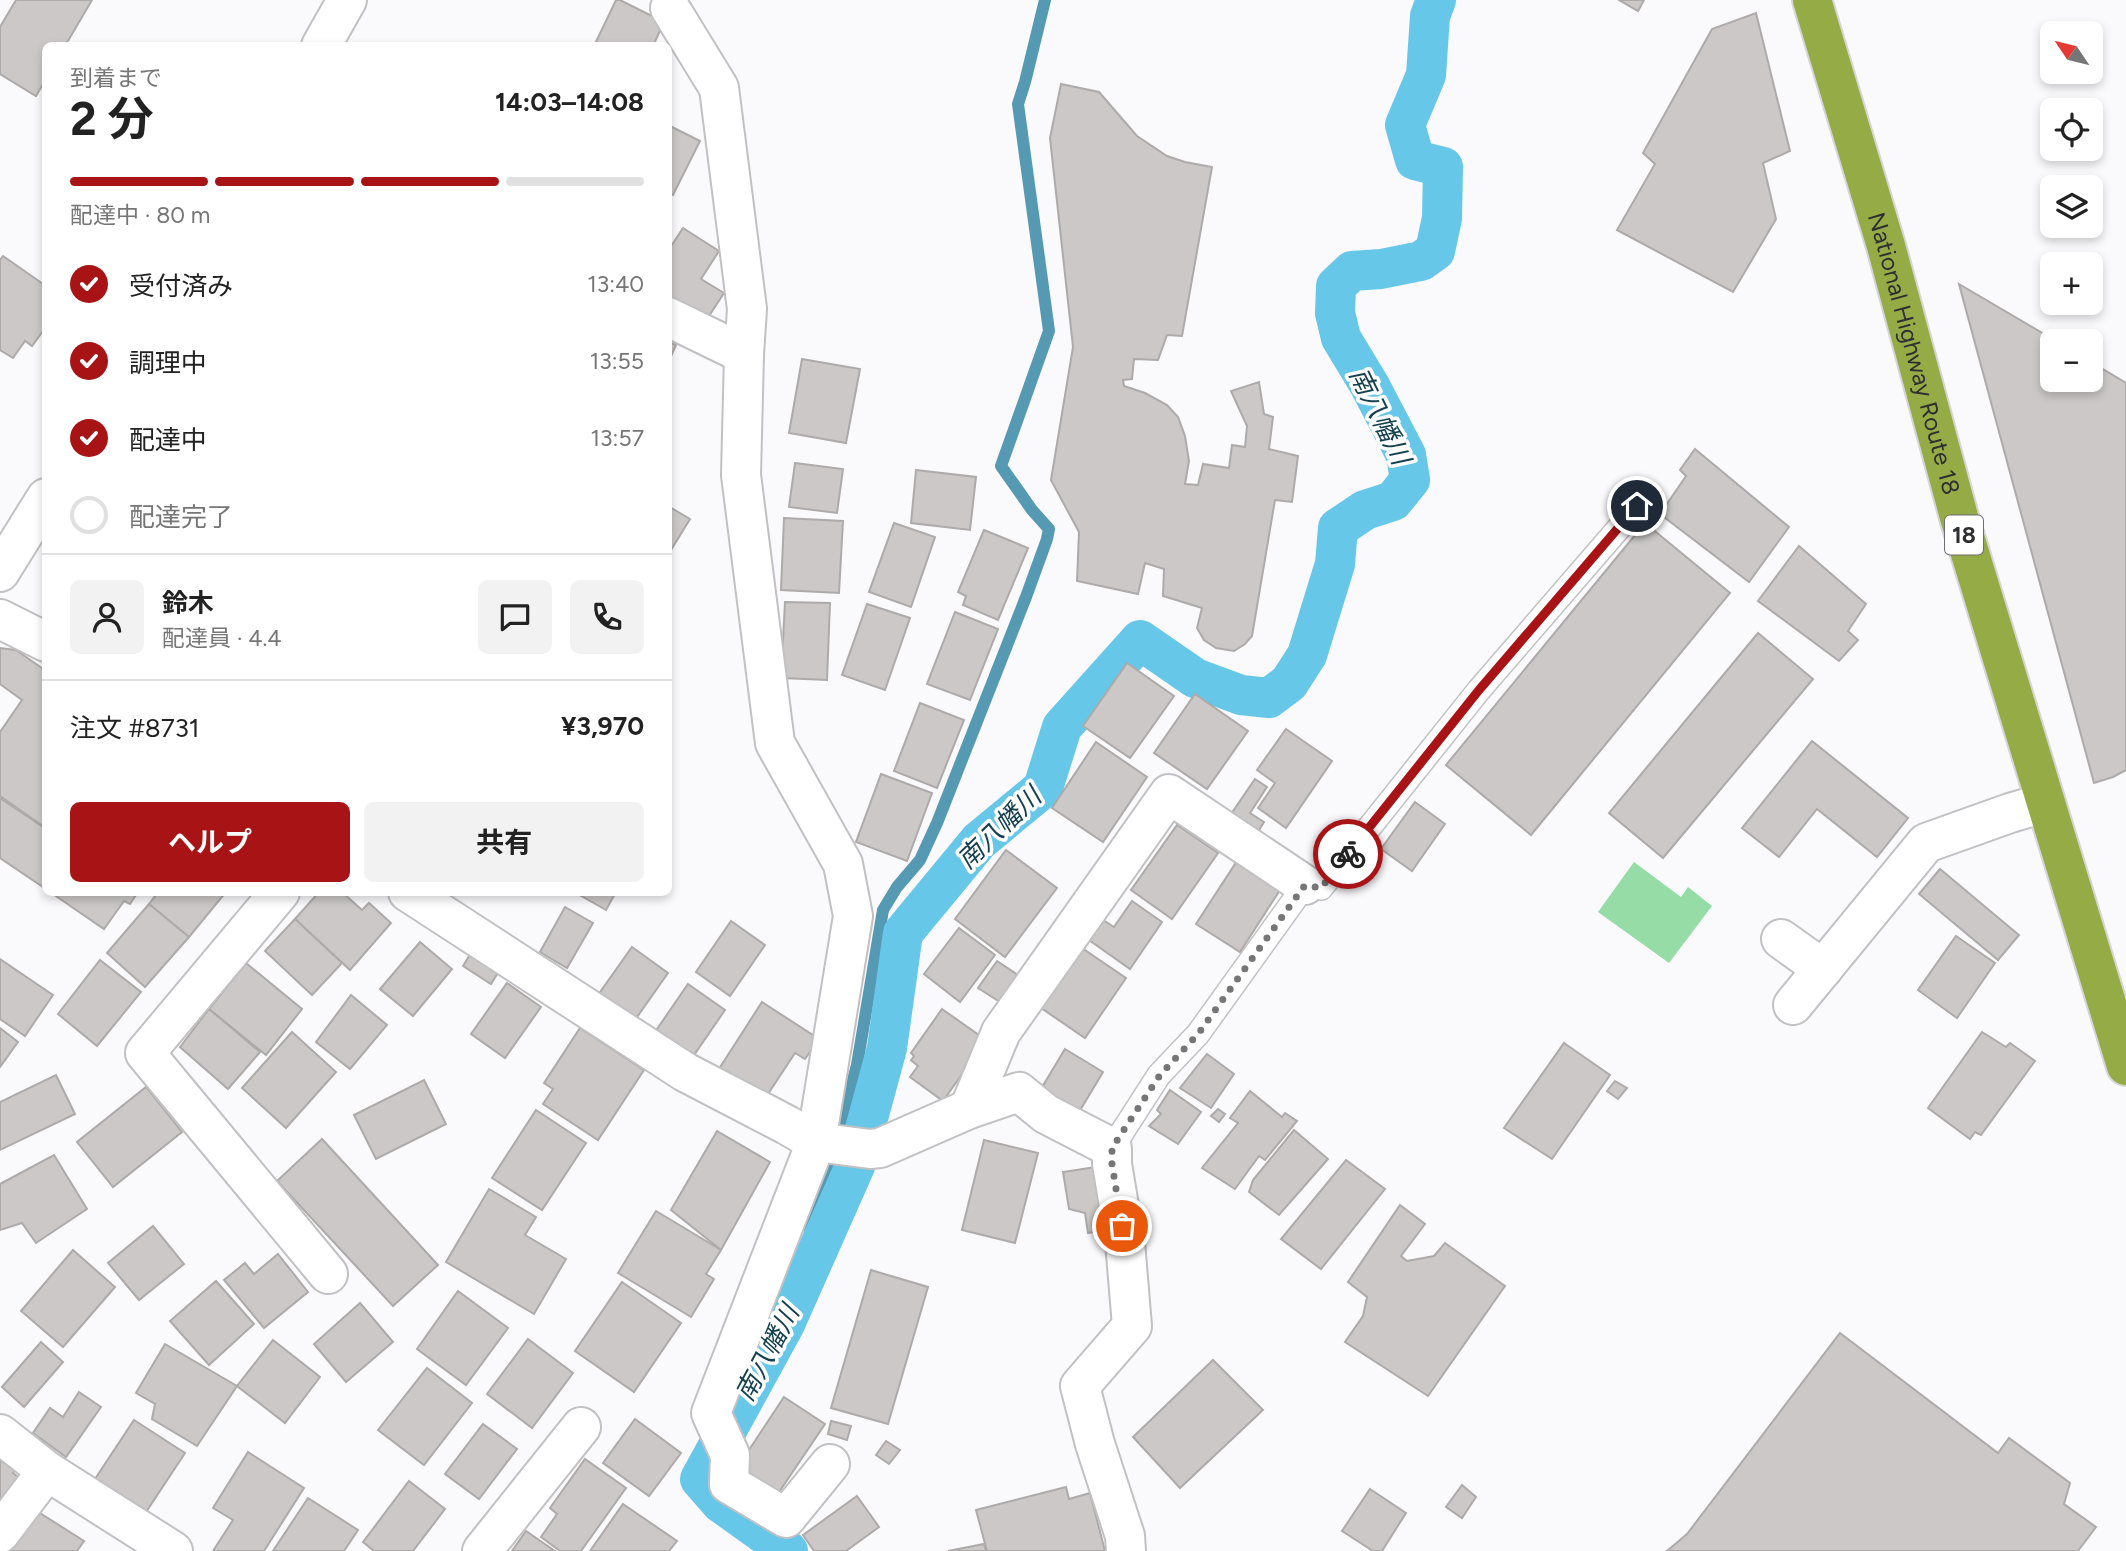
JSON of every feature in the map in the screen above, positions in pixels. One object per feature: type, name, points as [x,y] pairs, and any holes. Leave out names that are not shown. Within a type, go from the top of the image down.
[{"type":"highway","name":"National Highway Route 18","points":[[1812,0],[1886,246],[1959,517],[2126,1066]]},
{"type":"street","points":[[322,42],[347,0]]},
{"type":"street","points":[[670,8],[719,88],[747,309],[741,475],[775,743],[843,864],[853,916],[821,1143],[711,1413],[730,1455],[729,1484],[786,1518],[830,1464]]},
{"type":"street","points":[[672,319],[744,354]]},
{"type":"street","points":[[0,572],[42,504]]},
{"type":"street","points":[[0,619],[42,640]]},
{"type":"street","points":[[970,1109],[1001,1032],[1169,794],[1305,885]]},
{"type":"street","points":[[1793,1005],[1926,843],[2044,803]]},
{"type":"street","points":[[277,896],[145,1053],[328,1274]]},
{"type":"street","points":[[414,896],[685,1072],[821,1143],[880,1148],[970,1109],[1019,1093],[1046,1114],[1112,1148],[1112,1164],[1125,1242],[1132,1326],[1080,1386],[1095,1444],[1125,1536],[1126,1551]]},
{"type":"street","points":[[1781,939],[1823,969]]},
{"type":"street","points":[[482,1551],[582,1427]]},
{"type":"street","points":[[0,1434],[47,1471],[173,1551]]},
{"type":"street","points":[[0,1533],[47,1471]]},
{"type":"lane","points":[[1112,1148],[1160,1075],[1198,1034],[1305,885],[1321,888],[1479,690],[1637,506]]},
{"type":"green space","points":[[1634,862],[1681,897],[1688,887],[1712,906],[1669,963],[1598,912]]},
{"type":"building","points":[[16,0],[92,0],[67,42],[42,42],[42,86],[36,96],[0,74],[0,27]]},
{"type":"building","points":[[616,0],[664,22],[655,42],[596,42]]},
{"type":"building","points":[[1619,0],[1644,0],[1638,11]]},
{"type":"building","points":[[1756,13],[1790,151],[1763,163],[1776,219],[1733,292],[1617,230],[1655,164],[1643,153],[1712,29]]},
{"type":"building","points":[[1061,84],[1099,92],[1137,136],[1167,156],[1212,167],[1182,336],[1167,335],[1158,360],[1134,359],[1132,379],[1123,380],[1124,386],[1167,405],[1178,417],[1185,436],[1189,461],[1185,484],[1198,485],[1203,464],[1229,468],[1232,445],[1245,447],[1247,426],[1231,391],[1259,382],[1264,414],[1273,417],[1269,449],[1298,456],[1292,502],[1275,500],[1252,636],[1234,651],[1216,648],[1204,640],[1197,628],[1202,608],[1163,596],[1164,569],[1145,563],[1138,594],[1077,581],[1079,532],[1051,480],[1073,347],[1050,138]]},
{"type":"building","points":[[672,127],[700,141],[672,195]]},
{"type":"building","points":[[683,228],[719,251],[701,279],[724,293],[707,319],[672,305],[672,245]]},
{"type":"building","points":[[3,256],[42,283],[42,332],[32,346],[25,341],[13,358],[0,350],[0,260]]},
{"type":"building","points":[[1959,284],[2040,332],[2040,392],[2103,392],[2103,369],[2126,383],[2126,770],[2094,783]]},
{"type":"building","points":[[802,359],[860,369],[846,443],[789,433]]},
{"type":"building","points":[[1695,449],[1789,527],[1749,582],[1660,514],[1686,476],[1680,470]]},
{"type":"building","points":[[795,463],[843,469],[837,513],[789,507]]},
{"type":"building","points":[[916,470],[976,477],[970,530],[911,523]]},
{"type":"building","points":[[672,508],[690,519],[672,548]]},
{"type":"building","points":[[784,518],[843,521],[839,593],[781,590]]},
{"type":"building","points":[[894,523],[935,537],[911,607],[869,592]]},
{"type":"building","points":[[1645,523],[1730,593],[1531,835],[1446,765]]},
{"type":"building","points":[[984,530],[1028,548],[998,620],[963,605],[966,596],[958,592]]},
{"type":"building","points":[[1799,546],[1866,604],[1848,631],[1858,640],[1839,661],[1758,601]]},
{"type":"building","points":[[785,602],[830,603],[827,680],[781,678]]},
{"type":"building","points":[[867,604],[910,618],[885,690],[842,675]]},
{"type":"building","points":[[955,612],[998,629],[970,700],[927,684]]},
{"type":"building","points":[[1758,633],[1813,679],[1663,858],[1609,813]]},
{"type":"building","points":[[0,648],[16,650],[42,668],[42,825],[0,796],[0,732],[22,700],[0,684]]},
{"type":"building","points":[[1127,663],[1174,696],[1130,758],[1083,726]]},
{"type":"building","points":[[1195,694],[1248,731],[1207,789],[1154,753]]},
{"type":"building","points":[[920,703],[964,720],[937,788],[894,771]]},
{"type":"building","points":[[1286,729],[1332,761],[1286,828],[1258,808],[1275,783],[1257,770]]},
{"type":"building","points":[[1812,741],[1908,818],[1877,857],[1817,809],[1779,857],[1742,828]]},
{"type":"building","points":[[1096,742],[1147,777],[1103,842],[1052,808]]},
{"type":"building","points":[[881,774],[932,793],[907,861],[856,842]]},
{"type":"building","points":[[1255,779],[1267,787],[1250,813],[1264,822],[1256,835],[1229,817]]},
{"type":"building","points":[[0,798],[42,826],[42,886],[0,858]]},
{"type":"building","points":[[1415,802],[1445,824],[1412,871],[1381,849]]},
{"type":"building","points":[[1177,825],[1218,853],[1172,919],[1131,890]]},
{"type":"building","points":[[1006,850],[1057,888],[1005,957],[955,919]]},
{"type":"building","points":[[1237,861],[1280,890],[1240,952],[1196,924]]},
{"type":"building","points":[[1940,869],[2019,935],[1998,960],[1919,894]]},
{"type":"building","points":[[56,896],[135,896],[130,904],[124,901],[104,929]]},
{"type":"building","points":[[155,896],[223,896],[189,937],[149,904]]},
{"type":"building","points":[[315,896],[346,896],[362,910],[369,903],[391,923],[350,970],[295,919]]},
{"type":"building","points":[[582,896],[614,896],[606,910]]},
{"type":"building","points":[[1132,901],[1162,922],[1130,969],[1089,940],[1103,920],[1114,927]]},
{"type":"building","points":[[149,904],[189,937],[145,987],[107,953]]},
{"type":"building","points":[[565,907],[593,923],[567,968],[540,952]]},
{"type":"building","points":[[295,919],[342,963],[312,995],[265,951]]},
{"type":"building","points":[[731,921],[765,945],[730,996],[696,972]]},
{"type":"building","points":[[959,928],[995,955],[960,1002],[924,974]]},
{"type":"building","points":[[1956,936],[1995,963],[1957,1018],[1918,990]]},
{"type":"building","points":[[420,942],[452,969],[413,1016],[380,989]]},
{"type":"building","points":[[632,947],[668,973],[635,1020],[598,995]]},
{"type":"building","points":[[1082,948],[1126,978],[1085,1038],[1041,1008]]},
{"type":"building","points":[[471,953],[499,971],[491,984],[463,966]]},
{"type":"building","points":[[0,959],[53,995],[25,1036],[0,1019]]},
{"type":"building","points":[[100,960],[141,992],[97,1046],[58,1014]]},
{"type":"building","points":[[997,961],[1021,977],[1003,1004],[978,988]]},
{"type":"building","points":[[246,963],[302,1009],[266,1055],[209,1009]]},
{"type":"building","points":[[507,983],[541,1007],[505,1058],[471,1034]]},
{"type":"building","points":[[688,984],[725,1010],[692,1058],[655,1032]]},
{"type":"building","points":[[351,995],[387,1025],[350,1069],[316,1042]]},
{"type":"building","points":[[762,1002],[819,1039],[805,1059],[795,1053],[762,1103],[717,1072]]},
{"type":"building","points":[[209,1009],[260,1052],[228,1089],[180,1047]]},
{"type":"building","points":[[942,1009],[986,1040],[943,1101],[910,1077],[918,1066],[911,1060],[914,1056],[911,1053]]},
{"type":"building","points":[[0,1028],[18,1042],[0,1067]]},
{"type":"building","points":[[580,1028],[644,1070],[598,1140],[543,1104],[553,1089],[544,1083]]},
{"type":"building","points":[[292,1032],[336,1072],[286,1128],[242,1088]]},
{"type":"building","points":[[1982,1032],[2006,1047],[2010,1043],[2035,1061],[1981,1135],[1975,1132],[1970,1139],[1928,1108]]},
{"type":"building","points":[[1564,1043],[1610,1075],[1552,1159],[1504,1128]]},
{"type":"building","points":[[1065,1049],[1103,1072],[1076,1117],[1038,1094]]},
{"type":"building","points":[[1207,1054],[1234,1074],[1211,1108],[1180,1088]]},
{"type":"building","points":[[56,1075],[75,1114],[0,1150],[0,1102]]},
{"type":"building","points":[[424,1080],[446,1124],[376,1159],[354,1115]]},
{"type":"building","points":[[1615,1081],[1627,1088],[1618,1099],[1607,1091]]},
{"type":"building","points":[[146,1087],[182,1132],[113,1187],[77,1142]]},
{"type":"building","points":[[1170,1090],[1201,1112],[1178,1144],[1149,1126],[1161,1114],[1157,1110]]},
{"type":"building","points":[[1250,1091],[1282,1117],[1285,1113],[1297,1121],[1265,1160],[1259,1156],[1235,1189],[1202,1168],[1238,1123],[1230,1118]]},
{"type":"building","points":[[1218,1109],[1225,1114],[1219,1122],[1211,1116]]},
{"type":"building","points":[[536,1110],[586,1143],[542,1210],[492,1178]]},
{"type":"building","points":[[1294,1130],[1328,1159],[1279,1215],[1249,1192],[1253,1180]]},
{"type":"building","points":[[717,1131],[770,1162],[721,1250],[671,1210]]},
{"type":"building","points":[[322,1139],[438,1265],[393,1306],[277,1181]]},
{"type":"building","points":[[984,1140],[1038,1153],[1015,1243],[962,1230]]},
{"type":"building","points":[[54,1155],[87,1209],[36,1243],[22,1223],[0,1230],[0,1184]]},
{"type":"building","points":[[1346,1160],[1385,1189],[1321,1269],[1281,1239]]},
{"type":"building","points":[[1096,1167],[1105,1230],[1088,1233],[1085,1213],[1069,1209],[1063,1172]]},
{"type":"building","points":[[489,1189],[536,1217],[525,1235],[566,1259],[534,1314],[446,1262]]},
{"type":"building","points":[[1400,1205],[1425,1224],[1401,1256],[1407,1261],[1434,1256],[1445,1243],[1505,1286],[1428,1396],[1345,1342],[1363,1316],[1367,1297],[1348,1282]]},
{"type":"building","points":[[656,1211],[721,1250],[706,1274],[714,1279],[691,1317],[618,1273]]},
{"type":"building","points":[[153,1226],[184,1264],[139,1300],[108,1263]]},
{"type":"building","points":[[73,1250],[115,1287],[63,1347],[21,1311]]},
{"type":"building","points":[[278,1254],[308,1292],[264,1328],[224,1280],[245,1263],[254,1274]]},
{"type":"building","points":[[871,1270],[928,1287],[888,1424],[831,1408]]},
{"type":"building","points":[[216,1281],[254,1324],[209,1365],[170,1321]]},
{"type":"building","points":[[622,1282],[681,1323],[634,1392],[575,1351]]},
{"type":"building","points":[[458,1291],[508,1328],[466,1385],[417,1349]]},
{"type":"building","points":[[360,1303],[393,1342],[346,1382],[314,1344]]},
{"type":"building","points":[[1840,1333],[1998,1453],[2009,1438],[2070,1483],[2064,1504],[2096,1527],[2078,1551],[1667,1551],[1687,1534]]},
{"type":"building","points":[[528,1339],[573,1373],[532,1428],[487,1394]]},
{"type":"building","points":[[273,1340],[320,1377],[285,1423],[237,1386]]},
{"type":"building","points":[[41,1342],[63,1362],[24,1407],[2,1387]]},
{"type":"building","points":[[165,1344],[237,1386],[197,1446],[152,1419],[155,1404],[136,1393]]},
{"type":"building","points":[[1213,1360],[1263,1410],[1180,1488],[1133,1437]]},
{"type":"building","points":[[427,1368],[472,1403],[424,1465],[378,1430]]},
{"type":"building","points":[[79,1392],[101,1407],[66,1457],[33,1433],[50,1408],[63,1417]]},
{"type":"building","points":[[784,1397],[825,1424],[775,1498],[735,1471]]},
{"type":"building","points":[[635,1419],[681,1453],[649,1496],[603,1463]]},
{"type":"building","points":[[134,1420],[185,1453],[146,1512],[95,1479]]},
{"type":"building","points":[[831,1421],[851,1426],[847,1440],[828,1434]]},
{"type":"building","points":[[483,1424],[517,1449],[479,1499],[445,1474]]},
{"type":"building","points":[[886,1441],[900,1450],[889,1464],[876,1455]]},
{"type":"building","points":[[248,1452],[304,1488],[264,1551],[213,1551],[233,1520],[213,1508]]},
{"type":"building","points":[[585,1459],[626,1488],[581,1551],[560,1551],[541,1537],[557,1514],[550,1508]]},
{"type":"building","points":[[0,1460],[15,1470],[13,1473],[18,1477],[0,1503]]},
{"type":"building","points":[[409,1481],[445,1509],[413,1551],[374,1551],[363,1542]]},
{"type":"building","points":[[1462,1485],[1476,1497],[1462,1518],[1446,1507]]},
{"type":"building","points":[[1066,1487],[1069,1499],[1090,1493],[1105,1551],[987,1551],[976,1510]]},
{"type":"building","points":[[1370,1489],[1406,1513],[1382,1551],[1373,1551],[1342,1531]]},
{"type":"building","points":[[857,1496],[879,1527],[846,1551],[814,1551],[803,1535]]},
{"type":"building","points":[[308,1498],[358,1530],[344,1551],[273,1551]]},
{"type":"building","points":[[623,1504],[677,1541],[669,1551],[590,1551]]},
{"type":"building","points":[[32,1508],[84,1541],[77,1551],[4,1551]]},
{"type":"building","points":[[526,1531],[555,1551],[512,1551]]},
{"type":"building","points":[[984,1544],[986,1551],[948,1551]]},
{"type":"waterway","points":[[804,1225],[831,1163],[857,1065],[883,910],[897,887],[920,860],[937,823],[1026,597],[1049,529],[1001,466],[1049,331],[1018,104],[1045,0]]},
{"type":"waterway","name":"南八幡川","points":[[788,1551],[721,1503],[700,1479],[785,1324],[855,1166],[887,1048],[903,933],[979,841],[1043,788],[1062,727],[1140,640],[1195,678],[1241,695],[1269,698],[1289,683],[1307,655],[1335,564],[1338,528],[1365,510],[1393,501],[1410,480],[1406,455],[1341,338],[1335,313],[1336,286],[1352,271],[1381,269],[1421,261],[1435,251],[1442,218],[1443,167],[1415,160],[1405,125],[1426,75],[1430,16],[1436,0]]},
{"type":"way so far","points":[[1122,1226],[1112,1148],[1160,1075],[1198,1034],[1305,885],[1321,888],[1348,854]]},
{"type":"route","points":[[1348,854],[1479,690],[1637,506]]}]
